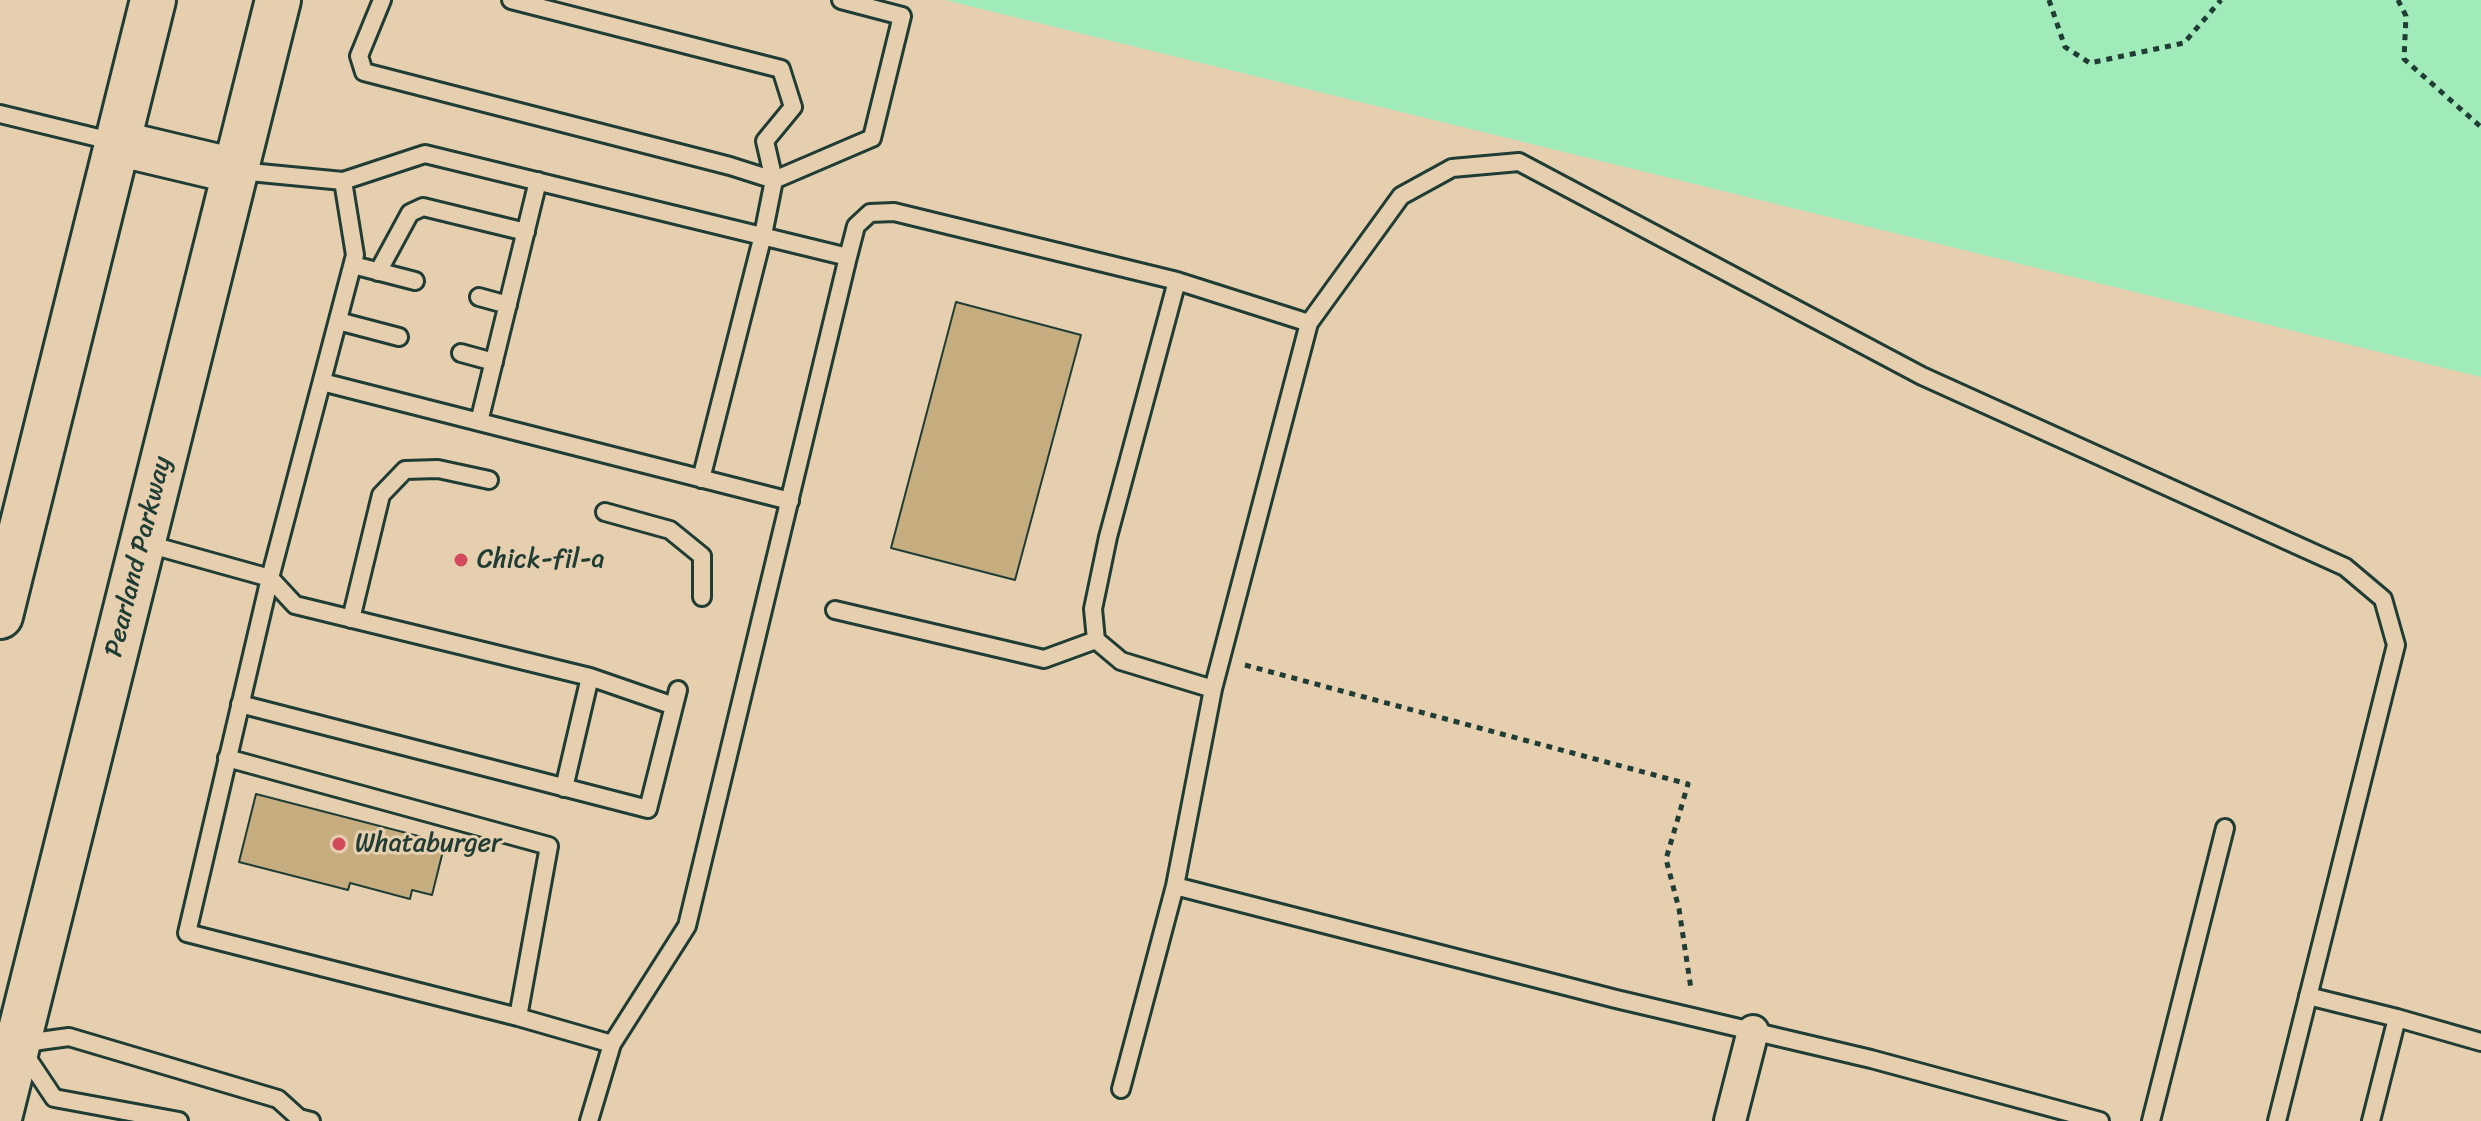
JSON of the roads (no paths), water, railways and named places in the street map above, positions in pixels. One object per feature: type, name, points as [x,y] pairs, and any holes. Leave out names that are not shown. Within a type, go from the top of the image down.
[{"type":"main road","points":[[0,616],[153,0]]},
{"type":"main road","name":"Pearland Parkway","points":[[0,1114],[9,1042],[142,543],[278,0]]},
{"type":"main road","points":[[117,143],[235,171]]},
{"type":"street","points":[[1730,1121],[1753,1031]]},
{"type":"lane","points":[[382,0],[359,56],[364,72],[774,180],[872,138],[902,16],[841,0]]},
{"type":"lane","points":[[511,0],[781,69],[793,107],[765,141],[774,180],[701,479]]},
{"type":"lane","points":[[0,114],[117,143]]},
{"type":"lane","points":[[235,171],[343,181],[425,154],[848,257]]},
{"type":"lane","points":[[1121,1089],[1175,886],[1213,689],[1309,323],[1401,196],[1452,168],[1519,162],[1922,376],[2345,567],[2383,599],[2396,645],[2277,1121]]},
{"type":"lane","points":[[343,181],[355,255],[353,265],[270,578],[187,933],[612,1044]]},
{"type":"lane","points":[[479,422],[538,181]]},
{"type":"lane","points":[[378,272],[410,213],[423,207],[526,232]]},
{"type":"lane","points":[[589,1121],[612,1044],[687,926],[856,226],[870,213],[894,212],[1177,281],[1309,323]]},
{"type":"lane","points":[[353,265],[415,281]]},
{"type":"lane","points":[[1177,281],[1108,537],[1093,609],[1096,640],[1121,661],[1213,689]]},
{"type":"lane","points":[[479,297],[508,305]]},
{"type":"lane","points":[[338,321],[399,337]]},
{"type":"lane","points":[[461,353],[494,362]]},
{"type":"lane","points":[[322,382],[790,501]]},
{"type":"lane","points":[[351,619],[381,495],[405,470],[438,469],[489,480]]},
{"type":"lane","points":[[605,512],[670,530],[702,556],[702,597]]},
{"type":"lane","points":[[142,543],[270,578],[295,605],[676,698],[648,809],[240,704]]},
{"type":"lane","points":[[835,610],[1044,659],[1096,640]]},
{"type":"lane","points":[[564,788],[590,677]]},
{"type":"lane","points":[[227,758],[549,846],[518,1017]]},
{"type":"lane","points":[[2151,1121],[2225,828]]},
{"type":"lane","points":[[1175,886],[1695,1018],[1871,1059],[2100,1121]]},
{"type":"lane","points":[[2308,996],[2481,1042]]},
{"type":"lane","points":[[2371,1121],[2397,1018]]},
{"type":"lane","points":[[9,1042],[69,1037],[278,1099],[302,1120]]},
{"type":"lane","points":[[9,1042],[54,1098],[179,1121]]},
{"type":"place","name":"Chick-fil-a","points":[[461,560]]},
{"type":"place","name":"Whataburger","points":[[339,844]]}]
